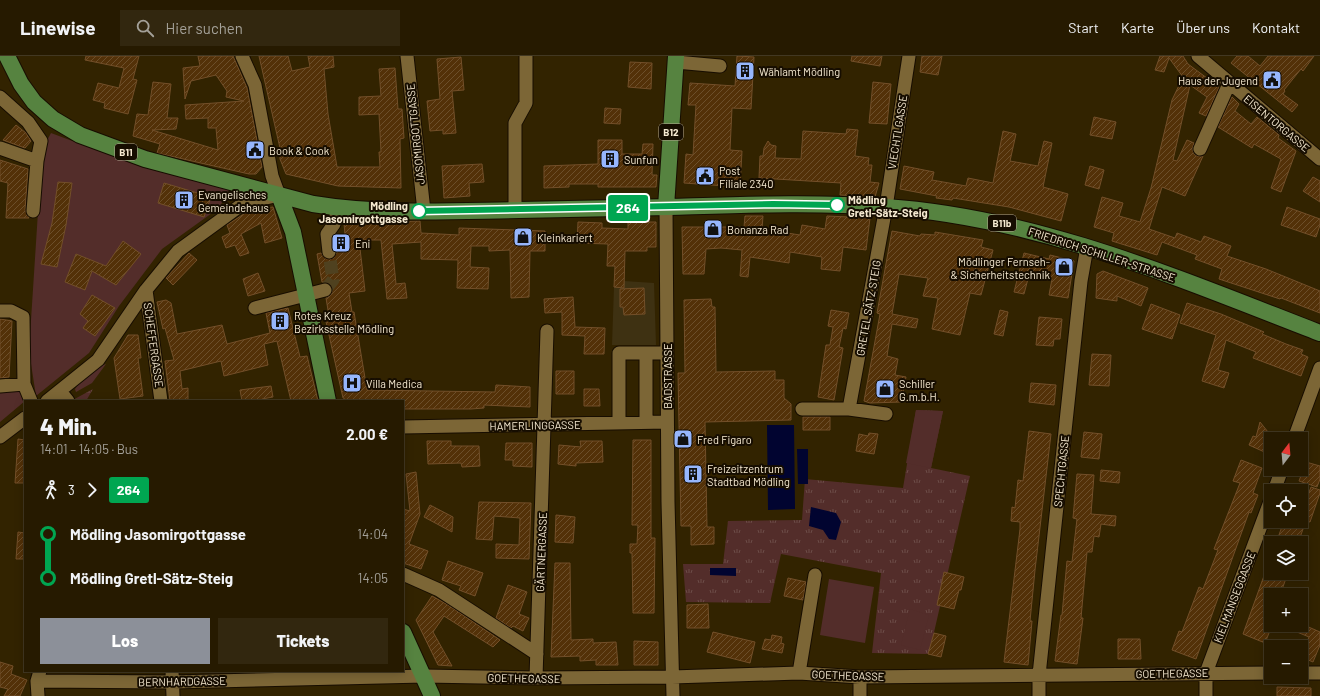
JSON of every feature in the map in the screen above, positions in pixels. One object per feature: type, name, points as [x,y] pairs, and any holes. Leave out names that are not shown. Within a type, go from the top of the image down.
[{"type":"main road","name":"B11","points":[[7,56],[21,84],[34,102],[53,119],[80,135],[145,159],[244,184],[279,195]]},
{"type":"main road","name":"BADSTRASSE","points":[[666,207],[676,59]]},
{"type":"main road","name":"FRIEDRICH SCHILLER-STRASSE","points":[[279,195],[338,208],[424,211],[773,204],[886,207],[987,220],[1019,227],[1087,247],[1320,333]]},
{"type":"main road","points":[[279,195],[293,232],[328,400]]},
{"type":"main road","points":[[404,634],[432,696]]},
{"type":"street","points":[[50,400],[64,396],[98,360],[146,290],[178,252],[235,208],[244,203],[279,195],[272,176],[255,85],[242,56]]},
{"type":"street","name":"JASOMIRGOTTGASSE","points":[[407,56],[424,211]]},
{"type":"street","points":[[515,210],[516,123],[526,103],[526,56]]},
{"type":"street","name":"VIECHTLGASSE","points":[[886,207],[909,56]]},
{"type":"street","name":"EISENTORGASSE","points":[[1198,56],[1229,84],[1320,159]]},
{"type":"street","points":[[676,59],[720,66]]},
{"type":"street","points":[[1200,149],[1229,84]]},
{"type":"street","points":[[0,97],[28,122],[41,141],[37,161],[33,211]]},
{"type":"street","points":[[0,148],[37,161]]},
{"type":"street","name":"BADSTRASSE","points":[[666,207],[667,422],[673,696]]},
{"type":"street","name":"GRETEL SÄTZ STEIG","points":[[850,410],[886,207]]},
{"type":"street","points":[[329,252],[327,234],[334,224],[338,208]]},
{"type":"street","name":"SPECHTGASSE","points":[[1039,696],[1039,675],[1081,281],[1087,247]]},
{"type":"street","name":"SCHEFFERGASSE","points":[[146,290],[161,400]]},
{"type":"street","points":[[255,308],[325,290]]},
{"type":"street","points":[[0,311],[11,311],[23,317],[24,384],[31,400]]},
{"type":"street","name":"GÄRTNERGASSE","points":[[536,678],[547,331]]},
{"type":"street","points":[[619,422],[619,353],[667,352]]},
{"type":"street","points":[[646,353],[646,422]]},
{"type":"street","points":[[1297,432],[1320,368]]},
{"type":"street","points":[[0,386],[24,384]]},
{"type":"street","points":[[802,409],[850,410],[886,414]]},
{"type":"street","points":[[0,437],[24,419]]},
{"type":"street","name":"HAMERLINGGASSE","points":[[404,427],[667,422]]},
{"type":"street","name":"KIELMANSEGGASSE","points":[[1206,696],[1206,673],[1264,518]]},
{"type":"street","points":[[404,574],[439,590],[537,654]]},
{"type":"street","points":[[799,673],[814,575]]},
{"type":"street","name":"GOETHEGASSE","points":[[424,676],[672,678],[799,673],[860,677],[1264,673]]},
{"type":"street","points":[[1308,673],[1320,673]]},
{"type":"street","points":[[38,676],[38,696]]},
{"type":"street","name":"BERNHARDGASSE","points":[[38,676],[424,676]]},
{"type":"street","points":[[172,677],[173,696]]},
{"type":"street","points":[[860,677],[860,696]]},
{"type":"shaded area","points":[[625,229],[624,281],[654,283],[656,345],[612,345],[614,287]]},
{"type":"green space","points":[[51,133],[139,166],[229,190],[219,208],[162,249],[119,306],[89,353],[36,396],[29,351],[42,150]]},
{"type":"green space","points":[[106,364],[92,383],[76,392],[75,389],[85,377],[97,368]]},
{"type":"green space","points":[[23,388],[25,400],[0,422],[0,389]]},
{"type":"green space","points":[[93,389],[87,400],[73,400]]},
{"type":"green space","points":[[916,410],[943,411],[931,468],[970,476],[929,654],[872,653],[881,573],[781,554],[770,603],[686,602],[683,564],[723,564],[728,521],[802,520],[805,479],[903,488]]},
{"type":"green space","points":[[916,410],[943,411],[931,468],[906,463]]},
{"type":"green space","points":[[829,579],[874,587],[865,643],[820,635]]},
{"type":"green space","points":[[910,609],[929,615],[920,650],[901,645]]},
{"type":"water","points":[[767,425],[794,425],[795,509],[768,510]]},
{"type":"water","points":[[797,449],[808,449],[808,484],[798,484]]},
{"type":"water","points":[[811,507],[836,513],[841,522],[836,540],[829,539],[823,530],[809,526]]},
{"type":"water","points":[[710,568],[736,568],[736,576],[710,575]]},
{"type":"building","points":[[86,56],[139,56],[133,79],[137,80],[128,114],[104,108],[105,103],[93,100],[98,83],[119,88],[124,68],[85,60]]},
{"type":"building","points":[[198,56],[233,56],[247,88],[262,167],[256,174],[249,174],[157,153],[160,144],[133,136],[137,114],[148,115],[153,82],[171,84],[167,118],[178,118],[176,129],[152,130],[218,150],[216,128],[208,128],[208,118],[186,119],[185,105],[244,101],[226,97],[227,91],[216,75],[191,81],[185,99],[183,68],[200,66]]},
{"type":"building","points":[[259,56],[288,56],[292,71],[310,67],[308,56],[333,56],[334,67],[324,69],[328,114],[337,167],[380,167],[379,152],[381,152],[379,114],[359,115],[359,97],[381,96],[379,69],[395,68],[398,109],[402,109],[404,138],[400,139],[401,188],[338,186],[286,174],[280,159],[280,148]]},
{"type":"building","points":[[737,56],[754,57],[751,109],[732,108],[730,150],[742,151],[740,187],[684,183],[686,154],[693,155],[696,105],[688,105],[690,83],[735,86]]},
{"type":"building","points":[[852,56],[882,56],[880,66],[851,61]]},
{"type":"building","points":[[922,56],[942,56],[938,75],[920,72]]},
{"type":"building","points":[[1160,56],[1183,56],[1188,64],[1219,87],[1206,116],[1199,113],[1207,97],[1190,85],[1173,160],[1177,161],[1187,140],[1194,143],[1192,149],[1194,154],[1197,156],[1203,156],[1185,196],[1162,187],[1149,229],[1175,238],[1177,233],[1201,242],[1204,236],[1231,246],[1227,256],[1266,269],[1320,291],[1320,313],[1281,298],[1280,299],[1219,279],[1222,269],[1195,259],[1197,255],[1162,242],[1157,255],[1112,241],[1114,233],[1094,227],[1102,197],[1123,203],[1119,216],[1140,222],[1151,188],[1172,100],[1183,77],[1169,58],[1164,72],[1155,70]]},
{"type":"building","name":"Haus der Jugend","points":[[1237,56],[1248,56],[1260,66],[1268,56],[1314,56],[1303,71],[1301,69],[1284,90],[1285,91],[1283,94],[1298,105],[1292,112],[1231,63]]},
{"type":"building","points":[[461,57],[464,90],[452,91],[456,133],[443,134],[443,130],[430,131],[427,101],[440,99],[437,59]]},
{"type":"building","points":[[630,62],[652,63],[651,89],[628,87]]},
{"type":"building","points":[[873,82],[891,84],[887,124],[869,123]]},
{"type":"building","points":[[1232,97],[1239,104],[1235,111],[1251,124],[1257,117],[1279,135],[1278,138],[1296,151],[1281,192],[1271,188],[1281,159],[1254,144],[1252,148],[1218,127]]},
{"type":"building","points":[[605,108],[621,109],[620,124],[604,123]]},
{"type":"building","points":[[1094,117],[1116,122],[1112,139],[1090,135]]},
{"type":"building","points":[[16,125],[26,133],[31,141],[25,148],[3,140]]},
{"type":"building","points":[[847,129],[858,130],[855,156],[869,158],[868,165],[872,165],[870,182],[879,183],[875,197],[840,195],[841,183],[759,178],[760,156],[763,156],[764,148],[768,141],[771,145],[776,146],[775,158],[801,159],[803,131],[846,134]]},
{"type":"building","points":[[1003,131],[1016,134],[1010,161],[1038,166],[1044,141],[1052,143],[1043,187],[1068,194],[1061,221],[1009,207],[953,198],[952,200],[936,198],[937,196],[900,189],[904,166],[934,172],[932,180],[966,186],[968,178],[993,183]]},
{"type":"building","points":[[598,140],[622,140],[622,154],[642,154],[643,144],[653,144],[652,175],[657,175],[656,187],[598,187],[598,184],[569,184],[569,187],[544,188],[544,166],[598,164]]},
{"type":"building","points":[[0,160],[28,169],[25,210],[29,218],[6,218],[8,183],[0,181]]},
{"type":"building","points":[[482,164],[484,182],[469,183],[470,196],[444,198],[442,166]]},
{"type":"building","points":[[1090,166],[1104,170],[1099,189],[1085,185]]},
{"type":"building","points":[[1313,177],[1320,181],[1320,202],[1303,191]]},
{"type":"building","points":[[58,182],[72,183],[66,225],[57,267],[41,264],[52,223]]},
{"type":"building","name":"Evangelisches Gemeindehaus","points":[[164,183],[211,197],[204,217],[158,203]]},
{"type":"building","points":[[273,207],[282,238],[265,243],[261,223],[241,234],[249,253],[240,256],[235,245],[226,248],[222,237],[230,233],[227,225],[250,210]]},
{"type":"building","points":[[1287,207],[1320,219],[1320,225],[1316,237],[1281,225]]},
{"type":"building","points":[[745,216],[763,216],[762,229],[800,235],[802,225],[825,229],[827,216],[870,218],[866,250],[843,247],[840,271],[821,269],[822,257],[790,252],[789,263],[750,257],[748,277],[740,276],[742,250],[721,248],[706,249],[704,274],[683,274],[682,227],[744,227]]},
{"type":"building","points":[[420,221],[421,233],[459,235],[459,228],[545,231],[545,251],[530,251],[529,297],[511,298],[510,250],[489,251],[489,246],[471,246],[470,267],[489,268],[488,289],[457,288],[458,260],[421,259],[421,242],[392,244],[396,284],[405,283],[407,298],[387,299],[381,240],[359,240],[365,291],[349,293],[352,312],[354,312],[367,390],[495,392],[496,385],[530,387],[530,407],[484,405],[484,408],[471,409],[404,409],[404,400],[345,400],[325,317],[329,316],[326,298],[331,295],[333,288],[328,282],[322,282],[317,254],[321,253],[326,259],[334,258],[337,251],[335,236],[345,235],[344,223]]},
{"type":"building","points":[[578,222],[602,223],[602,228],[628,229],[628,222],[656,222],[656,247],[647,247],[647,251],[625,251],[624,288],[614,287],[615,266],[607,266],[608,244],[577,243]]},
{"type":"building","points":[[892,231],[920,236],[921,234],[935,235],[935,232],[983,240],[981,247],[993,250],[981,295],[970,293],[960,335],[932,329],[938,298],[923,296],[928,278],[899,274],[892,314],[918,319],[916,328],[892,324],[887,356],[898,359],[895,375],[906,377],[901,402],[870,403],[864,401],[880,314],[877,313]]},
{"type":"building","points":[[123,241],[141,254],[116,285],[92,271],[85,290],[65,282],[76,254],[106,266]]},
{"type":"building","points":[[189,253],[197,260],[173,285],[166,278]]},
{"type":"building","points":[[1024,253],[1049,259],[1050,255],[1074,261],[1068,298],[1049,295],[1052,279],[1029,275],[1024,294],[1014,292]]},
{"type":"building","points":[[1103,271],[1148,288],[1141,306],[1117,296],[1117,301],[1096,298],[1097,274]]},
{"type":"building","points":[[258,273],[265,291],[248,296],[243,279]]},
{"type":"building","points":[[644,288],[645,314],[624,315],[623,307],[620,307],[620,289]]},
{"type":"building","points":[[92,295],[115,308],[95,336],[83,328],[88,321],[80,314]]},
{"type":"building","points":[[573,297],[575,327],[605,328],[604,354],[584,354],[585,336],[562,335],[562,312],[545,313],[544,299]]},
{"type":"building","name":"Freizeitzentrum Stadtbad Mödling","points":[[711,299],[712,307],[715,307],[716,372],[775,371],[775,380],[784,380],[784,398],[791,404],[791,420],[705,422],[707,527],[714,527],[714,544],[691,545],[691,526],[681,526],[678,373],[685,373],[684,300]]},
{"type":"building","points":[[166,300],[171,303],[177,334],[222,325],[227,344],[270,333],[266,313],[288,308],[300,357],[307,356],[318,400],[291,400],[277,341],[264,344],[268,365],[224,376],[221,361],[180,371],[182,389],[188,388],[188,400],[170,400],[165,361],[174,360],[165,328],[163,329],[157,302]]},
{"type":"building","points":[[1187,303],[1221,314],[1264,332],[1262,334],[1303,350],[1301,354],[1308,357],[1301,376],[1253,358],[1256,352],[1226,340],[1218,370],[1229,373],[1224,388],[1202,381],[1216,335],[1180,323]]},
{"type":"building","points":[[1151,304],[1180,315],[1172,339],[1142,329]]},
{"type":"building","points":[[831,310],[849,313],[846,329],[843,328],[839,347],[843,348],[834,400],[818,397],[826,345],[830,345],[833,327],[828,326]]},
{"type":"building","points":[[1000,310],[1008,312],[1003,336],[994,334]]},
{"type":"building","points":[[1039,317],[1062,319],[1060,339],[1054,339],[1053,346],[1036,345]]},
{"type":"building","points":[[0,319],[12,321],[9,377],[0,378]]},
{"type":"building","points":[[128,335],[138,335],[141,358],[138,358],[143,396],[120,399],[114,358]]},
{"type":"building","points":[[1092,354],[1111,355],[1109,386],[1089,385]]},
{"type":"building","points":[[556,371],[574,371],[574,394],[556,394]]},
{"type":"building","points":[[1031,383],[1056,385],[1054,405],[1029,402]]},
{"type":"building","points":[[271,386],[273,397],[262,400],[242,400],[240,390]]},
{"type":"building","points":[[584,389],[599,389],[600,406],[584,406]]},
{"type":"building","points":[[803,417],[830,417],[830,430],[803,430]]},
{"type":"building","points":[[1260,422],[1268,432],[1264,432],[1264,452],[1249,445],[1253,436],[1256,437]]},
{"type":"building","points":[[1029,431],[1051,434],[1035,570],[1030,621],[1032,621],[1028,665],[1004,662],[1020,529],[1020,522],[1011,521],[1012,507],[1015,508],[1018,480],[1023,481]]},
{"type":"building","points":[[1084,432],[1102,434],[1099,459],[1081,457]]},
{"type":"building","points":[[869,433],[878,434],[874,454],[856,451],[859,434],[868,436]]},
{"type":"building","points":[[18,439],[24,440],[24,483],[15,483]]},
{"type":"building","points":[[633,440],[651,440],[651,538],[655,538],[654,613],[633,613],[632,553],[630,553],[630,544],[637,544],[638,525],[632,525]]},
{"type":"building","points":[[427,441],[451,441],[451,446],[479,446],[480,466],[462,467],[461,463],[428,464]]},
{"type":"building","points":[[580,441],[602,441],[603,462],[576,463],[576,466],[558,464],[559,445],[581,447]]},
{"type":"building","points":[[506,443],[532,443],[532,467],[513,466],[513,460],[505,460]]},
{"type":"building","points":[[1241,460],[1262,468],[1253,493],[1258,495],[1251,513],[1249,512],[1196,659],[1172,650],[1179,631],[1182,632],[1199,587],[1203,589],[1218,550],[1214,549],[1240,483],[1233,481]]},
{"type":"building","points":[[1308,463],[1320,466],[1320,479],[1317,487],[1299,481],[1301,476],[1308,476]]},
{"type":"building","points":[[1101,470],[1120,472],[1119,483],[1100,481]]},
{"type":"building","points":[[416,472],[420,514],[409,544],[428,551],[421,569],[404,563],[404,509],[410,511],[406,474]]},
{"type":"building","points":[[1077,474],[1094,475],[1091,514],[1116,516],[1115,526],[1101,524],[1099,537],[1094,536],[1092,552],[1087,552],[1081,618],[1083,618],[1077,664],[1055,661],[1062,615],[1067,561],[1072,562],[1077,519],[1073,518]]},
{"type":"building","points":[[1311,487],[1320,490],[1310,522],[1308,522],[1308,495]]},
{"type":"building","points":[[479,502],[531,503],[529,559],[496,558],[496,544],[519,545],[520,518],[494,516],[492,540],[476,539]]},
{"type":"building","points":[[430,505],[453,517],[452,532],[424,517]]},
{"type":"building","points":[[556,515],[575,517],[573,543],[555,542]]},
{"type":"building","points":[[1281,528],[1303,528],[1301,536],[1279,536]]},
{"type":"building","points":[[18,532],[24,533],[24,559],[16,559]]},
{"type":"building","points":[[448,561],[483,573],[475,596],[459,590],[461,586],[442,580]]},
{"type":"building","points":[[555,563],[570,563],[571,640],[593,639],[593,643],[616,642],[618,665],[596,665],[596,660],[580,661],[580,656],[551,657]]},
{"type":"building","points":[[944,572],[964,577],[954,609],[937,605]]},
{"type":"building","points":[[1264,576],[1264,580],[1285,580],[1283,588],[1264,588],[1264,632],[1269,632],[1266,640],[1264,640],[1264,643],[1243,634]]},
{"type":"building","points":[[788,578],[806,582],[803,600],[784,596]]},
{"type":"building","points":[[508,585],[527,592],[519,614],[529,618],[523,631],[513,626],[511,628],[496,618]]},
{"type":"building","points":[[432,596],[500,640],[493,647],[444,616],[433,632],[452,666],[438,665],[416,620]]},
{"type":"building","points":[[708,604],[709,628],[687,628],[687,605]]},
{"type":"building","points":[[1308,627],[1320,632],[1320,645],[1313,662],[1308,660],[1309,637],[1297,632],[1308,632]]},
{"type":"building","points":[[713,632],[755,642],[750,663],[707,652]]},
{"type":"building","points":[[934,633],[946,636],[941,657],[928,654]]},
{"type":"building","points":[[772,635],[782,637],[781,643],[784,644],[782,653],[762,649],[765,639],[771,640]]},
{"type":"building","points":[[1118,639],[1140,639],[1141,659],[1118,659]]},
{"type":"building","points":[[634,641],[658,642],[658,665],[634,665]]},
{"type":"building","points":[[0,662],[13,666],[11,674],[27,680],[20,696],[4,696],[8,689],[0,687]]},
{"type":"building","points":[[1277,687],[1311,688],[1311,696],[1277,696]]},
{"type":"tunnel","points":[[325,290],[333,280],[329,252]]},
{"type":"bus line","name":"264","points":[[419,211],[441,212],[773,204],[837,205]]},
{"type":"place","name":"Wählamt Mödling","points":[[745,71]]},
{"type":"place","name":"Haus der Jugend","points":[[1272,80]]},
{"type":"place","name":"Book & Cook","points":[[255,150]]},
{"type":"place","name":"Sunfun","points":[[610,159]]},
{"type":"place","name":"Post Filiale 2340","points":[[705,176]]},
{"type":"place","name":"Evangelisches Gemeindehaus","points":[[184,200]]},
{"type":"place","name":"Mödling Gretl-Sätz-Steig","points":[[837,205]]},
{"type":"place","name":"Mödling Jasomirgottgasse","points":[[419,211]]},
{"type":"place","name":"Bonanza Rad","points":[[713,229]]},
{"type":"place","name":"Kleinkariert","points":[[523,237]]},
{"type":"place","name":"Eni","points":[[341,243]]},
{"type":"place","name":"Mödlinger Fernseh- & Sicherheitstechnik","points":[[1064,267]]},
{"type":"place","name":"Rotes Kreuz Bezirksstelle Mödling","points":[[280,321]]},
{"type":"place","name":"Villa Medica","points":[[352,383]]},
{"type":"place","name":"Schiller G.m.b.H.","points":[[885,389]]},
{"type":"place","name":"Fred Figaro","points":[[683,439]]},
{"type":"place","name":"Freizeitzentrum Stadtbad Mödling","points":[[693,474]]}]
